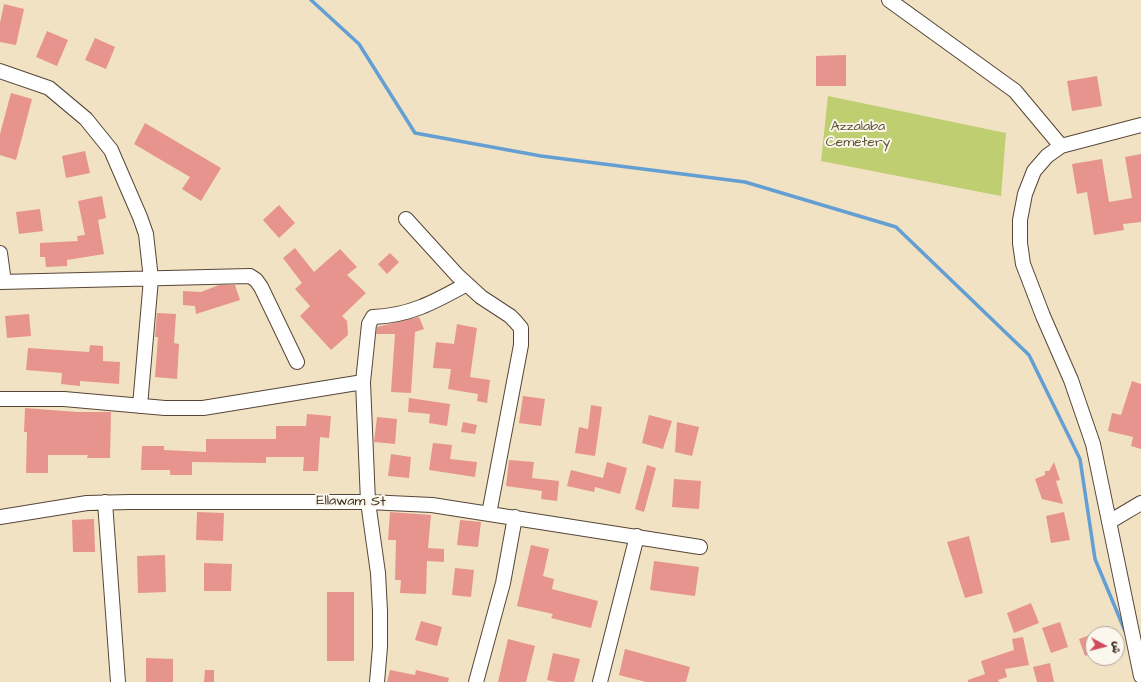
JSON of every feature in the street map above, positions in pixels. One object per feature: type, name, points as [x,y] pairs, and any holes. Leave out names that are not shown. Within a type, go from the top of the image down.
[{"type":"street","points":[[889,0],[1015,91],[1061,146]]},
{"type":"street","points":[[0,71],[49,88],[86,119],[111,150],[140,217],[146,234],[151,279],[140,406]]},
{"type":"street","points":[[1141,125],[1061,146],[1047,156],[1034,171],[1025,194],[1020,220],[1020,243],[1023,264],[1042,316],[1071,380],[1093,444],[1141,676]]},
{"type":"street","points":[[406,219],[467,284],[481,297],[510,316],[521,328],[521,345],[489,514]]},
{"type":"street","points":[[0,253],[2,282],[244,276],[256,280],[261,287],[297,362]]},
{"type":"street","points":[[377,682],[380,647],[378,573],[368,502],[363,382],[369,324],[372,318],[401,315],[425,306],[467,284]]},
{"type":"street","points":[[0,399],[64,399],[140,406],[203,408],[363,382]]},
{"type":"street","points":[[105,502],[118,682]]},
{"type":"street","name":"Ellawam St","points":[[0,517],[41,509],[105,502],[368,502],[432,504],[700,547]]},
{"type":"street","points":[[1109,522],[1141,502]]},
{"type":"street","points":[[476,682],[503,583],[515,518]]},
{"type":"street","points":[[600,682],[637,536]]},
{"type":"green space","name":"Azzalaba Cemetery","points":[[828,96],[1006,133],[1001,196],[821,161]]},
{"type":"building","points":[[4,4],[24,9],[16,45],[0,42],[0,23]]},
{"type":"building","points":[[47,31],[68,40],[57,66],[36,57]]},
{"type":"building","points":[[95,38],[115,47],[106,69],[85,60]]},
{"type":"building","points":[[846,55],[846,86],[816,86],[816,56]]},
{"type":"building","points":[[1097,76],[1102,106],[1072,111],[1067,81]]},
{"type":"building","points":[[11,93],[32,99],[16,160],[0,155],[0,134]]},
{"type":"building","points":[[145,123],[221,168],[201,201],[182,189],[190,177],[134,144]]},
{"type":"building","points":[[85,151],[90,173],[66,178],[62,156]]},
{"type":"building","points":[[1141,154],[1141,222],[1123,224],[1124,230],[1094,235],[1087,192],[1077,194],[1072,164],[1102,159],[1109,202],[1132,198],[1125,157]]},
{"type":"building","points":[[102,196],[106,218],[98,220],[104,254],[67,260],[67,266],[46,267],[45,257],[40,257],[40,243],[78,241],[77,236],[85,235],[78,201]]},
{"type":"building","points":[[279,205],[295,223],[279,238],[263,220]]},
{"type":"building","points":[[40,209],[43,231],[19,234],[16,212]]},
{"type":"building","points":[[295,248],[314,272],[340,249],[357,267],[347,275],[366,293],[342,316],[347,321],[348,335],[331,350],[300,316],[310,306],[295,289],[302,283],[283,258]]},
{"type":"building","points":[[390,253],[399,262],[387,274],[378,264]]},
{"type":"building","points":[[219,285],[235,285],[240,300],[196,314],[195,306],[183,305],[183,291],[201,292]]},
{"type":"building","points":[[157,313],[176,314],[174,343],[179,344],[177,379],[155,377],[158,337],[155,337]]},
{"type":"building","points":[[29,314],[31,336],[7,338],[5,316]]},
{"type":"building","points":[[419,317],[424,329],[415,332],[411,393],[391,392],[395,334],[376,334],[377,327]]},
{"type":"building","points":[[457,324],[477,328],[470,377],[490,380],[487,403],[477,401],[478,394],[448,389],[451,369],[433,368],[436,342],[454,344]]},
{"type":"building","points":[[90,345],[103,346],[103,361],[120,362],[119,384],[80,381],[80,386],[61,384],[62,373],[26,370],[28,348],[89,352]]},
{"type":"building","points":[[1132,381],[1141,384],[1141,449],[1131,446],[1133,437],[1108,431],[1112,413],[1121,415]]},
{"type":"building","points":[[523,396],[545,399],[541,426],[519,423]]},
{"type":"building","points":[[409,398],[450,404],[447,426],[429,423],[430,414],[408,412]]},
{"type":"building","points":[[591,405],[602,407],[595,456],[575,453],[579,427],[588,429]]},
{"type":"building","points":[[25,408],[77,412],[111,412],[110,458],[87,458],[88,455],[48,455],[48,473],[26,473],[27,432],[24,432]]},
{"type":"building","points":[[307,414],[331,416],[329,438],[320,437],[318,471],[303,471],[304,457],[266,457],[266,463],[192,462],[192,475],[170,475],[170,470],[141,470],[142,446],[164,446],[164,450],[206,452],[206,439],[276,439],[276,426],[306,426]]},
{"type":"building","points":[[649,415],[672,421],[663,449],[642,443]]},
{"type":"building","points":[[377,417],[397,419],[395,444],[374,442]]},
{"type":"building","points":[[463,422],[477,425],[475,434],[461,432]]},
{"type":"building","points":[[677,422],[699,427],[692,456],[675,452]]},
{"type":"building","points":[[433,443],[452,445],[450,459],[477,462],[475,477],[429,470]]},
{"type":"building","points":[[391,454],[411,457],[409,478],[388,476]]},
{"type":"building","points":[[509,460],[534,462],[532,478],[559,481],[557,501],[541,499],[542,491],[506,486]]},
{"type":"building","points":[[607,462],[627,468],[620,494],[595,487],[594,492],[567,486],[571,470],[603,478]]},
{"type":"building","points":[[1054,462],[1060,480],[1056,481],[1063,504],[1042,499],[1035,479],[1045,475],[1045,471],[1049,471]]},
{"type":"building","points":[[647,465],[656,468],[644,512],[635,509]]},
{"type":"building","points":[[674,479],[701,481],[699,509],[672,507]]},
{"type":"building","points":[[197,512],[224,513],[223,541],[196,540]]},
{"type":"building","points":[[390,512],[431,515],[428,548],[444,549],[444,562],[427,561],[426,594],[400,593],[401,580],[395,580],[396,540],[388,540]]},
{"type":"building","points":[[1064,512],[1070,540],[1051,543],[1046,516]]},
{"type":"building","points":[[94,519],[95,552],[73,552],[72,520]]},
{"type":"building","points":[[460,520],[481,522],[478,547],[457,545]]},
{"type":"building","points":[[969,536],[983,593],[965,598],[947,542]]},
{"type":"building","points":[[531,545],[549,549],[543,576],[554,579],[552,589],[598,601],[591,628],[551,618],[553,614],[517,606]]},
{"type":"building","points":[[165,555],[166,592],[138,593],[137,556]]},
{"type":"building","points":[[654,561],[699,567],[695,596],[650,590]]},
{"type":"building","points":[[204,563],[232,564],[231,591],[204,591]]},
{"type":"building","points":[[455,568],[474,570],[471,597],[452,595]]},
{"type":"building","points":[[327,592],[354,592],[354,661],[327,661]]},
{"type":"building","points":[[1031,603],[1039,623],[1014,633],[1007,613]]},
{"type":"building","points":[[421,621],[442,627],[437,646],[415,640]]},
{"type":"building","points":[[1060,622],[1068,647],[1051,653],[1042,628]]},
{"type":"building","points":[[1023,637],[1029,665],[1005,669],[1007,677],[998,680],[999,682],[968,682],[968,680],[985,674],[981,661],[1014,650],[1012,639]]},
{"type":"building","points":[[1085,637],[1085,656],[1079,639]]},
{"type":"building","points":[[508,639],[535,646],[526,682],[498,682]]},
{"type":"building","points":[[625,649],[690,667],[686,682],[646,682],[619,675]]},
{"type":"building","points":[[553,653],[580,659],[574,682],[556,682],[547,680]]},
{"type":"building","points":[[146,658],[173,659],[173,682],[146,682]]},
{"type":"building","points":[[1050,663],[1054,682],[1037,682],[1033,667]]},
{"type":"building","points":[[205,670],[214,670],[214,682],[204,682]]},
{"type":"building","points":[[390,670],[415,675],[416,670],[449,678],[448,682],[387,682]]},
{"type":"waterway","points":[[311,0],[359,44],[415,133],[541,156],[745,182],[896,227],[1029,355],[1080,459],[1095,559],[1123,626]]}]
